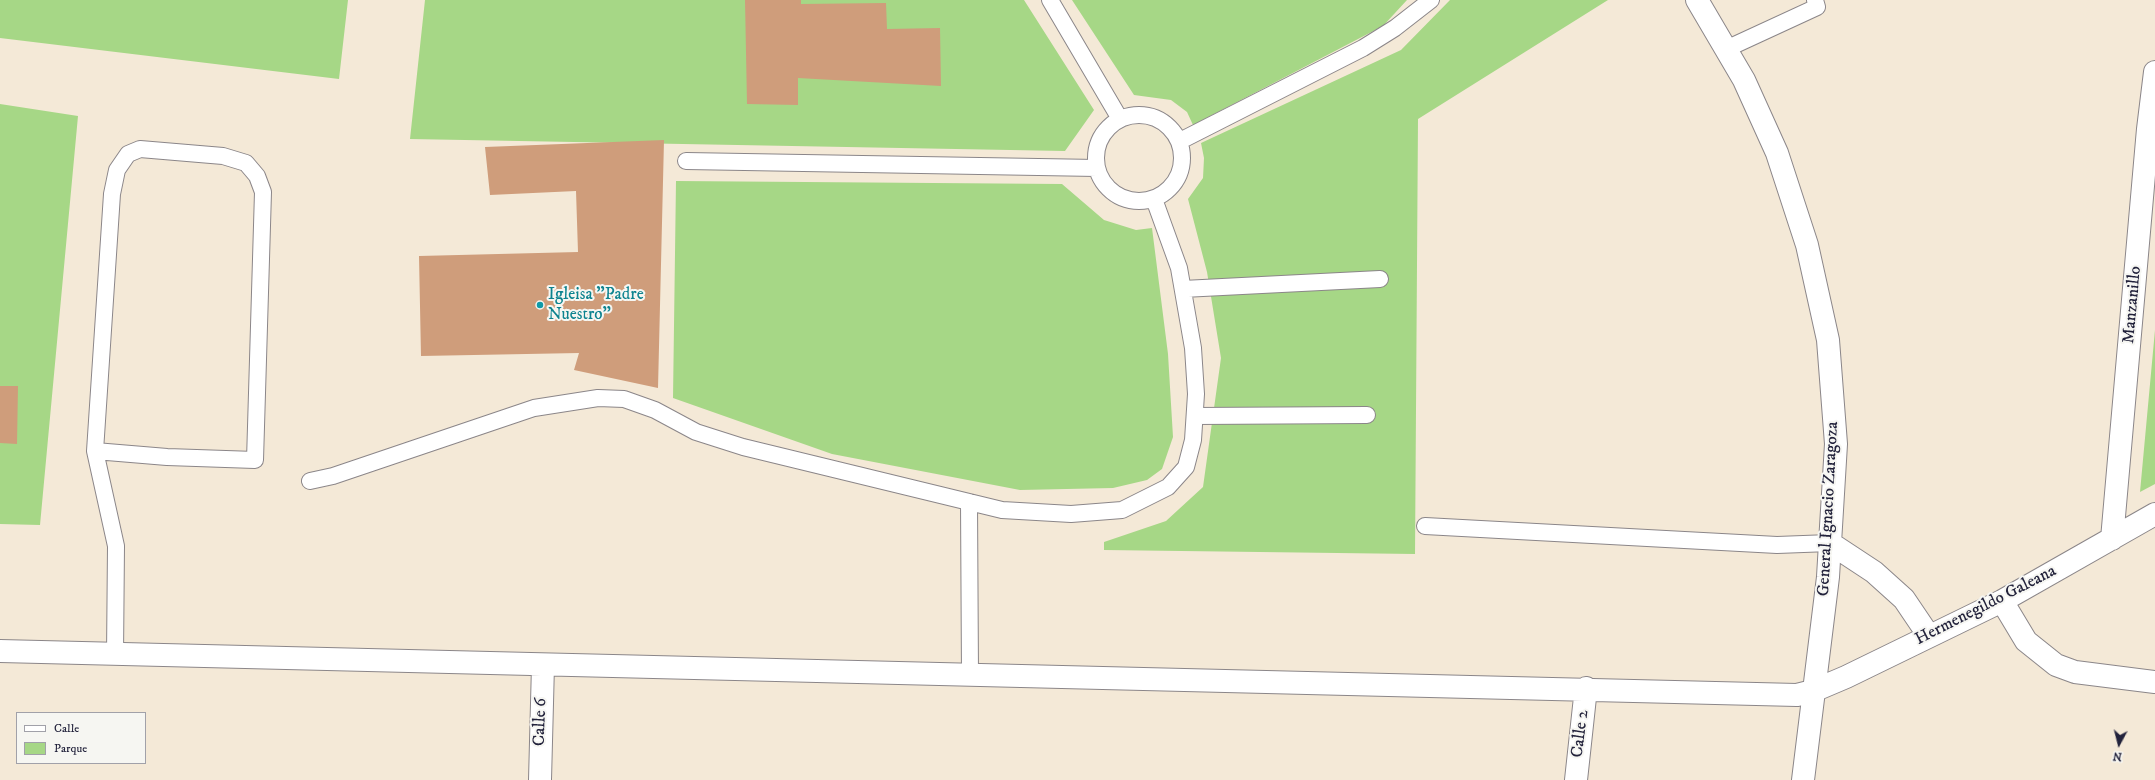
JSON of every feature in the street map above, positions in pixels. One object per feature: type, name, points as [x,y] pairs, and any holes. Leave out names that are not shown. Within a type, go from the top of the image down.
[{"type":"street","name":"General Ignacio Zaragoza","points":[[1697,0],[1744,80],[1763,119],[1791,194],[1807,245],[1828,340],[1836,444],[1828,577],[1803,780]]},
{"type":"street","name":"Manzanillo","points":[[2112,539],[2152,128],[2155,72]]},
{"type":"street","name":"Hermenegildo Galeana","points":[[0,651],[543,665],[1586,688],[1797,695],[1813,691],[2002,601],[2155,514]]},
{"type":"street","points":[[1830,543],[1874,572],[1904,599],[1929,636]]},
{"type":"street","points":[[2002,601],[2026,641],[2056,665],[2075,672],[2155,682]]},
{"type":"street","name":"Calle 6","points":[[540,780],[543,665]]},
{"type":"street","name":"Calle 2","points":[[1576,780],[1586,688]]},
{"type":"lane","points":[[1050,0],[1120,119]]},
{"type":"lane","points":[[1180,141],[1363,48],[1395,28],[1431,0]]},
{"type":"lane","points":[[1726,49],[1817,8],[1815,0]]},
{"type":"lane","points":[[1134,115],[1148,115],[1161,121],[1172,129],[1180,141],[1183,155],[1182,169],[1176,182],[1167,192],[1154,199],[1140,202],[1125,199],[1112,192],[1102,181],[1097,168],[1096,153],[1100,139],[1108,127],[1120,119],[1134,115]]},
{"type":"lane","points":[[96,451],[167,457],[255,460],[263,192],[257,176],[246,163],[223,156],[140,149],[128,154],[117,170],[112,194],[96,451],[116,546],[115,655]]},
{"type":"lane","points":[[686,161],[1097,168]]},
{"type":"lane","points":[[310,481],[333,476],[534,408],[598,398],[624,399],[654,410],[696,432],[743,447],[1002,510],[1071,514],[1122,510],[1168,487],[1186,467],[1193,440],[1196,394],[1193,348],[1179,268],[1154,199]]},
{"type":"lane","points":[[1183,289],[1380,279]]},
{"type":"lane","points":[[1195,416],[1367,415]]},
{"type":"lane","points":[[969,502],[970,674]]},
{"type":"lane","points":[[1425,526],[1777,545],[1830,543]]},
{"type":"green space","points":[[0,0],[348,0],[339,79],[0,38]]},
{"type":"green space","points":[[425,0],[1024,0],[1094,110],[1065,151],[410,139]]},
{"type":"green space","points":[[1072,0],[1407,0],[1383,26],[1193,125],[1187,112],[1171,100],[1134,95]]},
{"type":"green space","points":[[1450,0],[1608,0],[1418,119],[1415,554],[1104,550],[1104,542],[1166,521],[1203,487],[1221,358],[1207,272],[1188,199],[1203,178],[1204,158],[1201,143],[1401,50]]},
{"type":"green space","points":[[0,104],[78,116],[40,525],[0,524]]},
{"type":"green space","points":[[676,181],[1062,184],[1104,220],[1136,230],[1152,228],[1168,354],[1173,437],[1162,469],[1147,480],[1113,488],[1020,490],[832,454],[673,398]]},
{"type":"green space","points":[[2155,330],[2155,484],[2140,492]]},
{"type":"building","points":[[745,0],[801,0],[801,4],[886,3],[887,29],[940,28],[941,86],[798,78],[798,105],[747,104]]},
{"type":"building","name":"Igleisa \"Padre Nuestro\"","points":[[664,140],[658,388],[574,370],[579,353],[421,356],[419,256],[578,252],[576,191],[490,195],[485,147]]},
{"type":"building","points":[[0,386],[18,386],[17,444],[0,443]]},
{"type":"place","name":"Igleisa \"Padre Nuestro\"","points":[[540,305]]}]
